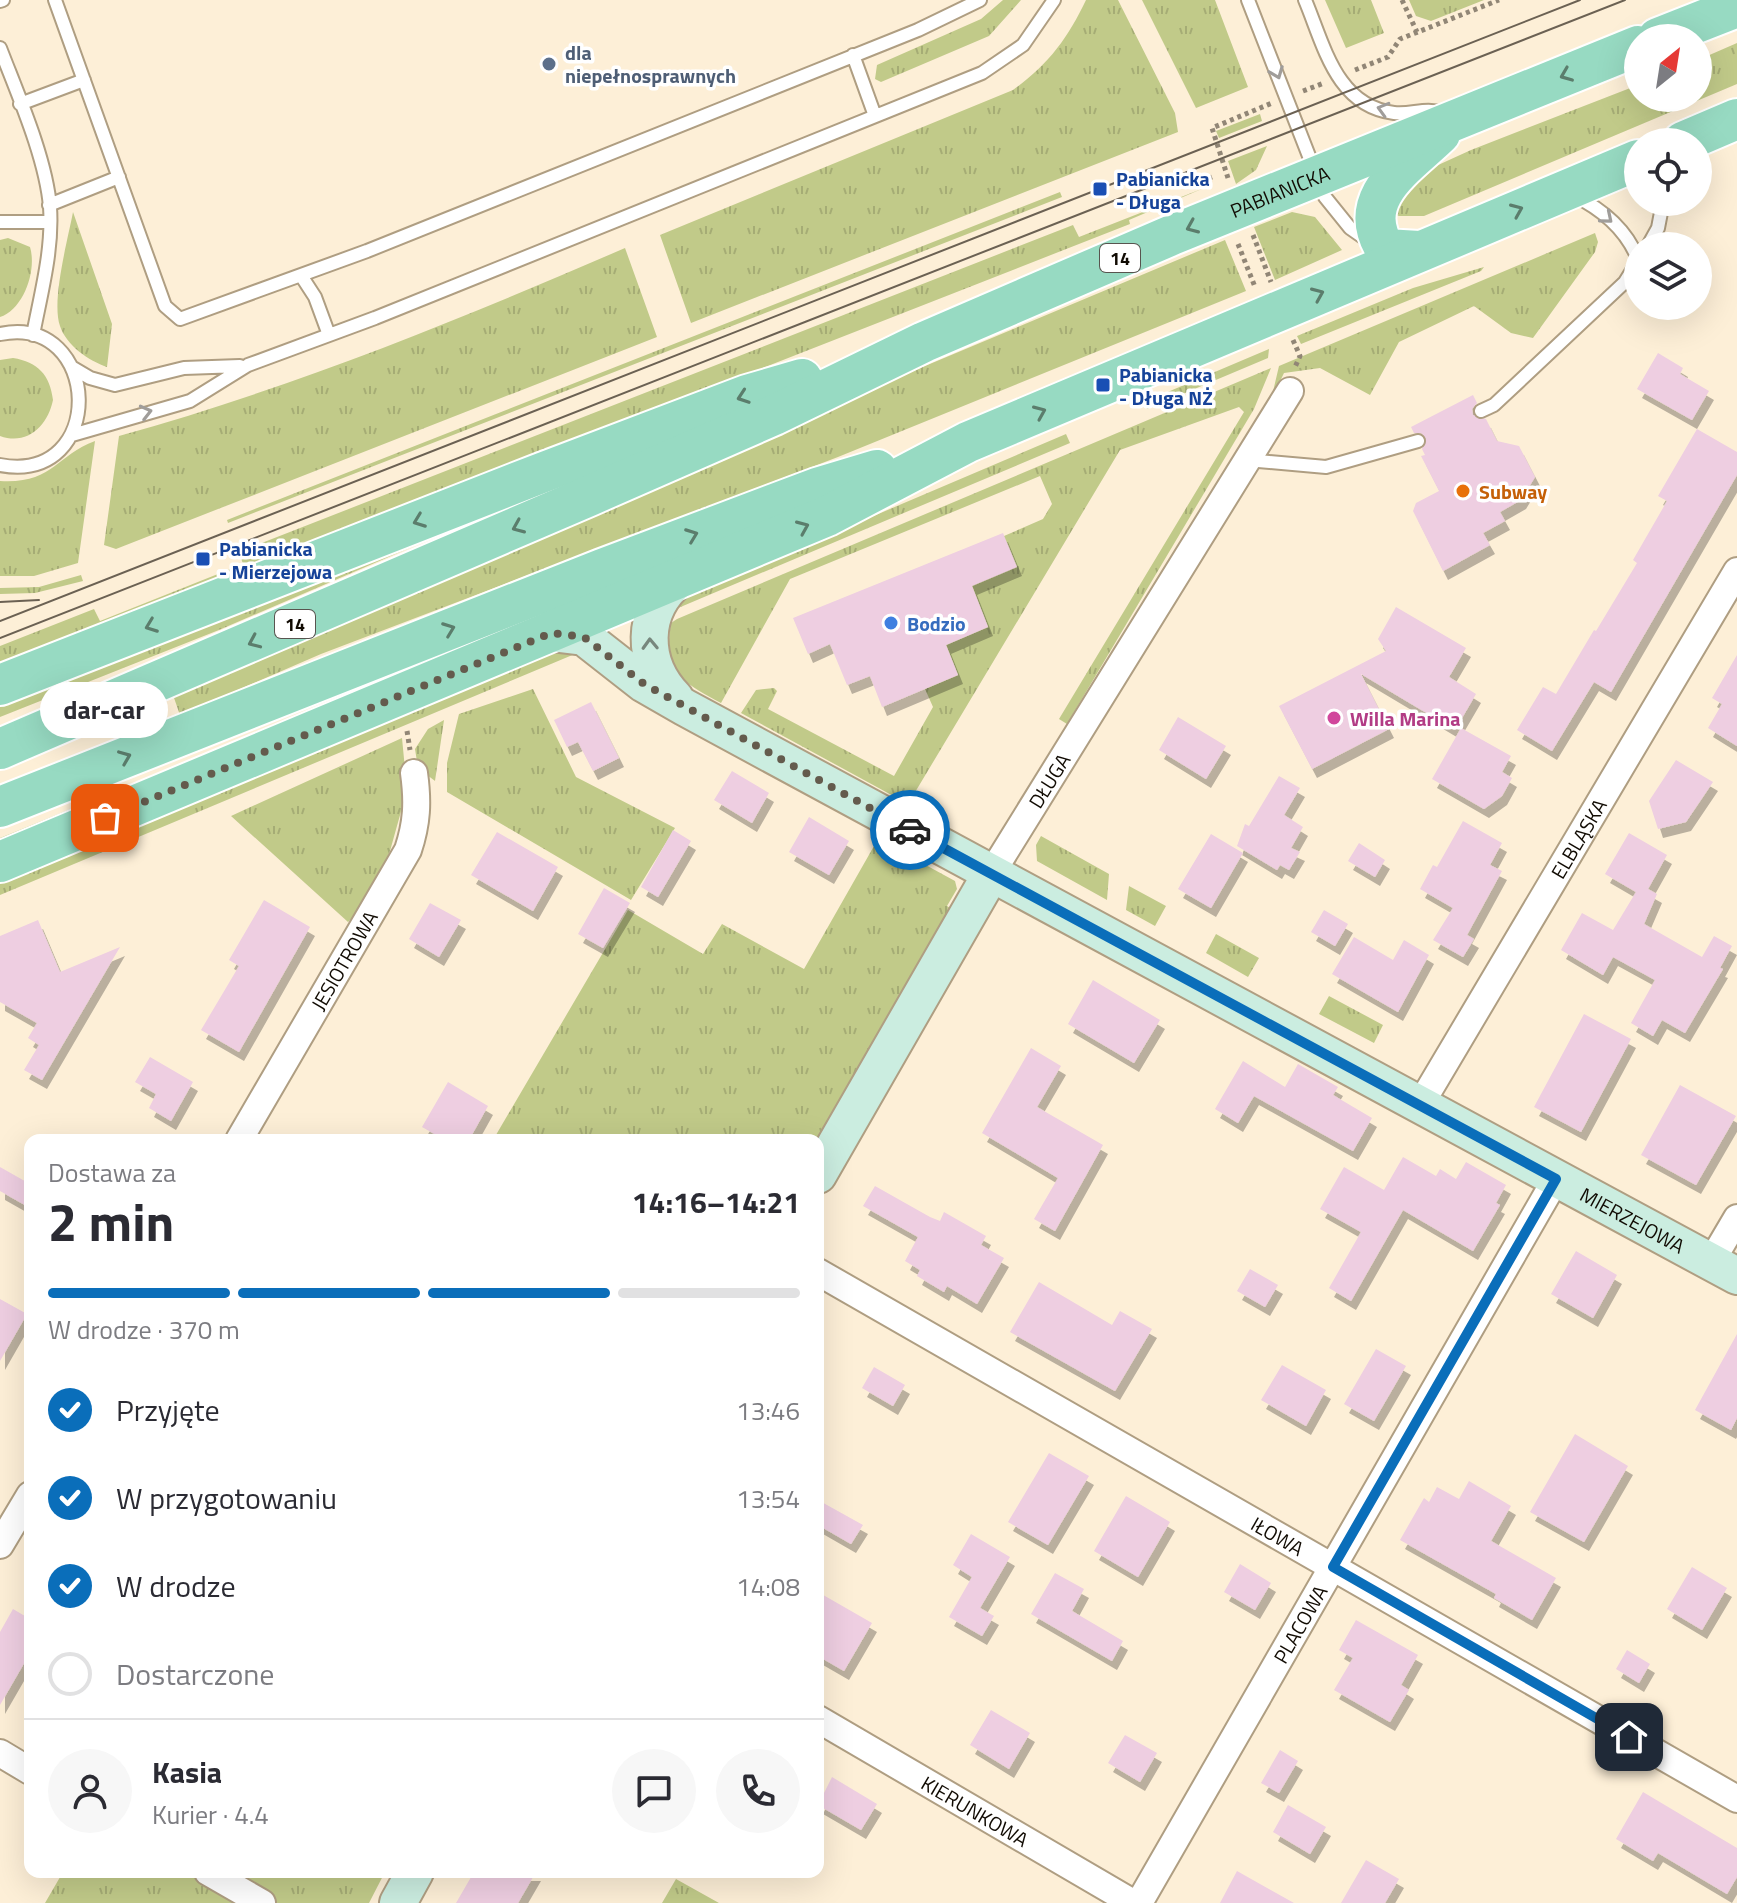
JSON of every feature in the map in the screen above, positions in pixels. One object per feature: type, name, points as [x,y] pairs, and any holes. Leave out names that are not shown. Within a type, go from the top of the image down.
[{"type":"main road","points":[[1694,24],[1737,7]]},
{"type":"main road","name":"PABIANICKA","points":[[924,342],[1317,176],[1624,52]]},
{"type":"main road","points":[[1402,250],[1373,224],[1382,194],[1389,182],[1458,118]]},
{"type":"main road","points":[[1712,131],[1737,119]]},
{"type":"main road","points":[[0,862],[827,516],[968,442],[1402,250],[1624,166]]},
{"type":"main road","points":[[0,685],[747,395],[924,342]]},
{"type":"main road","name":"14","points":[[0,749],[732,434],[924,342]]},
{"type":"main road","points":[[0,807],[817,488],[968,442]]},
{"type":"street","name":"DŁUGA","points":[[824,1165],[991,874],[1290,391]]},
{"type":"street","name":"ELBLĄSKA","points":[[1420,1105],[1737,571]]},
{"type":"street","points":[[679,579],[656,607],[649,647],[657,677],[684,707]]},
{"type":"street","name":"MIERZEJOWA","points":[[551,633],[584,637],[644,684],[684,707],[1724,1269]]},
{"type":"street","name":"JESIOTROWA","points":[[242,1134],[408,850],[416,827],[418,803],[414,773]]},
{"type":"street","name":"PLACOWA","points":[[1139,1903],[1556,1179]]},
{"type":"street","points":[[1724,1269],[1737,1218]]},
{"type":"street","name":"IŁOWA","points":[[824,1275],[1737,1799]]},
{"type":"street","points":[[0,1545],[24,1505]]},
{"type":"street","name":"KIERUNKOWA","points":[[824,1723],[1133,1903]]},
{"type":"street","points":[[0,1753],[24,1767]]},
{"type":"street","points":[[218,1878],[262,1903]]},
{"type":"street","points":[[398,1903],[412,1878]]},
{"type":"lane","points":[[55,0],[165,306],[172,315],[190,319],[302,277],[853,55],[980,0]]},
{"type":"lane","points":[[72,435],[190,401],[248,365],[982,73],[1023,45],[1054,0]]},
{"type":"lane","points":[[1248,0],[1317,176],[1336,215],[1364,240],[1402,250]]},
{"type":"lane","points":[[1305,0],[1338,77],[1348,92],[1379,110],[1396,113],[1429,108],[1458,118]]},
{"type":"lane","points":[[0,48],[46,181],[49,205],[48,260],[33,335]]},
{"type":"lane","points":[[853,55],[875,116]]},
{"type":"lane","points":[[20,104],[84,80]]},
{"type":"lane","points":[[49,205],[119,177]]},
{"type":"lane","points":[[1563,191],[1584,200],[1624,233]]},
{"type":"lane","points":[[0,222],[50,222]]},
{"type":"lane","points":[[302,277],[315,297],[329,335]]},
{"type":"lane","points":[[1481,411],[1494,405],[1624,283]]},
{"type":"lane","points":[[0,334],[33,335],[61,352],[73,368],[90,378],[115,385],[184,368],[248,365]]},
{"type":"lane","points":[[0,465],[36,464],[56,453],[72,435],[80,402],[73,368]]},
{"type":"lane","points":[[1247,460],[1340,466],[1418,441]]},
{"type":"path","points":[[1402,0],[1417,32]]},
{"type":"path","points":[[1353,71],[1388,57],[1400,39],[1499,0]]},
{"type":"path","points":[[1231,186],[1212,128],[1260,108]]},
{"type":"path","points":[[1194,184],[1212,177]]},
{"type":"path","points":[[1250,229],[1270,281]]},
{"type":"path","points":[[1235,235],[1255,288]]},
{"type":"green space","points":[[1003,0],[1021,0],[989,36],[881,82],[875,79],[877,65],[981,19]]},
{"type":"green space","points":[[1086,0],[1118,0],[1175,113],[1178,132],[691,323],[660,235],[1013,90],[1037,71],[1056,50]]},
{"type":"green space","points":[[1142,0],[1215,0],[1248,87],[1196,108]]},
{"type":"green space","points":[[1325,0],[1371,0],[1384,33],[1346,48]]},
{"type":"green space","points":[[1409,0],[1484,0],[1431,21],[1416,16]]},
{"type":"green space","points":[[1737,43],[1737,84],[1712,95],[1712,54]]},
{"type":"green space","points":[[1624,90],[1624,112],[1671,112],[1633,128],[1624,128],[1624,132],[1424,216],[1399,216],[1385,211],[1414,176],[1471,150]]},
{"type":"green space","points":[[1260,114],[1262,121],[1219,138],[1216,131]]},
{"type":"green space","points":[[1267,146],[1256,170],[1236,184],[1228,161]]},
{"type":"green space","points":[[1204,188],[1129,220],[1130,224],[0,667],[0,646],[94,609],[100,621],[243,564],[239,552],[1073,225],[1079,237]]},
{"type":"green space","points":[[1060,192],[1062,197],[228,523],[227,520]]},
{"type":"green space","points":[[73,212],[112,324],[107,367],[79,351],[67,340],[60,326],[59,286]]},
{"type":"green space","points":[[1292,212],[1315,217],[1342,250],[1275,280],[1254,227]]},
{"type":"green space","points":[[1595,233],[1598,242],[1595,252],[1533,338],[1511,333],[1474,306],[1399,342],[1370,395],[1320,368],[1284,373],[1271,400],[1279,366]]},
{"type":"green space","points":[[8,238],[30,247],[32,267],[22,297],[16,306],[0,317],[0,240]]},
{"type":"green space","points":[[1225,240],[1246,291],[838,457],[321,654],[180,715],[173,695],[820,410]]},
{"type":"green space","points":[[625,248],[657,337],[116,549],[104,545],[119,436],[248,396],[375,351]]},
{"type":"green space","points":[[1484,267],[1481,271],[1301,344],[1297,336],[1413,288]]},
{"type":"green space","points":[[1269,349],[1268,358],[1147,409],[1144,402]]},
{"type":"green space","points":[[13,358],[36,366],[41,371],[49,383],[53,400],[41,425],[28,436],[19,438],[0,436],[0,360]]},
{"type":"green space","points":[[1271,368],[1254,409],[1067,724],[1059,719],[1244,412],[1239,407],[1120,450],[908,804],[741,713],[756,690],[774,688],[777,691],[768,709],[894,776],[933,707],[925,689],[958,675],[946,645],[988,627],[972,586],[1004,536],[1043,519],[1052,504],[1040,476],[790,579],[721,703],[685,681],[673,664],[669,640],[671,623],[677,619]]},
{"type":"green space","points":[[1066,434],[1070,443],[671,611],[681,598]]},
{"type":"green space","points":[[95,441],[78,563],[34,576],[0,576],[0,481],[18,481],[43,474]]},
{"type":"green space","points":[[486,515],[219,630],[0,717],[0,703]]},
{"type":"green space","points":[[81,575],[83,581],[35,593],[0,594],[0,588],[39,587]]},
{"type":"green space","points":[[472,644],[0,845],[0,838]]},
{"type":"green space","points":[[549,650],[582,651],[0,895],[0,881]]},
{"type":"green space","points":[[533,689],[576,777],[675,828],[631,900],[447,792],[447,763],[459,714]]},
{"type":"green space","points":[[444,720],[435,781],[418,768],[415,749],[428,729]]},
{"type":"green space","points":[[402,738],[407,790],[390,851],[367,904],[348,922],[231,816]]},
{"type":"green space","points":[[1041,836],[1109,874],[1107,900],[1037,861],[1036,845]]},
{"type":"green space","points":[[878,839],[955,881],[957,889],[947,906],[955,911],[822,1134],[497,1134],[628,910],[703,954],[722,924],[804,969]]},
{"type":"green space","points":[[1129,886],[1166,906],[1155,926],[1126,910]]},
{"type":"green space","points":[[1216,934],[1259,958],[1248,977],[1206,953]]},
{"type":"green space","points":[[1329,996],[1383,1025],[1374,1043],[1319,1014]]},
{"type":"green space","points":[[60,1878],[382,1878],[369,1903],[45,1903]]},
{"type":"green space","points":[[676,1879],[719,1903],[662,1903]]},
{"type":"building","points":[[1658,353],[1683,368],[1680,374],[1709,391],[1692,420],[1637,389]]},
{"type":"building","points":[[1473,395],[1477,403],[1472,409],[1473,415],[1486,419],[1497,441],[1519,446],[1535,477],[1521,500],[1500,512],[1505,521],[1483,533],[1490,545],[1443,571],[1413,511],[1416,503],[1439,491],[1421,456],[1425,455],[1422,449],[1426,438],[1421,433],[1414,433],[1411,427]]},
{"type":"building","points":[[1697,429],[1737,452],[1737,475],[1611,692],[1594,682],[1552,751],[1517,730],[1543,687],[1556,694],[1637,563],[1633,560],[1667,501],[1658,496]]},
{"type":"building","name":"Bodzio","points":[[1003,533],[1017,567],[972,586],[988,627],[946,645],[958,675],[882,707],[870,676],[847,685],[830,644],[808,654],[793,618]]},
{"type":"building","points":[[1396,607],[1466,648],[1449,677],[1476,694],[1455,730],[1361,674],[1389,729],[1312,769],[1279,706],[1386,651],[1378,639]]},
{"type":"building","points":[[1737,655],[1737,746],[1708,728],[1722,704],[1712,698]]},
{"type":"building","points":[[591,702],[619,758],[593,771],[578,742],[567,747],[554,720]]},
{"type":"building","points":[[1178,717],[1226,746],[1206,779],[1159,750]]},
{"type":"building","points":[[1461,728],[1511,756],[1502,772],[1512,778],[1502,796],[1484,809],[1432,779]]},
{"type":"building","points":[[1676,760],[1713,782],[1686,822],[1658,829],[1649,801]]},
{"type":"building","points":[[732,771],[769,793],[752,823],[714,800]]},
{"type":"building","points":[[1279,776],[1300,788],[1284,815],[1303,827],[1291,848],[1300,852],[1289,870],[1280,865],[1277,870],[1237,846],[1245,824],[1249,826]]},
{"type":"building","points":[[809,817],[849,841],[829,875],[789,852]]},
{"type":"building","points":[[1463,821],[1502,843],[1490,865],[1502,871],[1467,935],[1474,939],[1463,957],[1433,940],[1453,908],[1420,889],[1433,865],[1437,867]]},
{"type":"building","points":[[673,830],[691,841],[658,897],[641,887]]},
{"type":"building","points":[[497,832],[558,867],[533,911],[471,875]]},
{"type":"building","points":[[1629,833],[1667,855],[1648,889],[1657,894],[1644,924],[1702,957],[1714,936],[1732,946],[1720,968],[1723,969],[1685,1033],[1662,1020],[1653,1036],[1631,1023],[1655,980],[1613,957],[1603,975],[1561,950],[1582,913],[1613,930],[1636,892],[1605,874]]},
{"type":"building","points":[[1211,834],[1243,853],[1211,908],[1178,889]]},
{"type":"building","points":[[1359,843],[1385,860],[1375,877],[1348,861]]},
{"type":"building","points":[[604,888],[630,903],[603,948],[578,934]]},
{"type":"building","points":[[264,900],[310,927],[239,1052],[201,1030],[239,966],[229,960]]},
{"type":"building","points":[[430,903],[461,920],[439,957],[409,939]]},
{"type":"building","points":[[1324,910],[1348,924],[1335,946],[1311,932]]},
{"type":"building","points":[[38,920],[60,972],[120,947],[42,1080],[24,1070],[39,1045],[28,1038],[37,1023],[0,1002],[0,936]]},
{"type":"building","points":[[1354,937],[1393,960],[1404,940],[1429,955],[1398,1012],[1332,974]]},
{"type":"building","points":[[1093,980],[1160,1020],[1134,1063],[1068,1024]]},
{"type":"building","points":[[1584,1014],[1631,1039],[1581,1132],[1534,1107]]},
{"type":"building","points":[[1031,1048],[1061,1066],[1037,1107],[1103,1145],[1055,1231],[1034,1219],[1058,1178],[982,1133]]},
{"type":"building","points":[[150,1057],[193,1082],[171,1121],[149,1108],[156,1094],[135,1082]]},
{"type":"building","points":[[1243,1061],[1285,1087],[1298,1064],[1338,1087],[1333,1095],[1372,1118],[1353,1151],[1254,1096],[1238,1123],[1215,1109]]},
{"type":"building","points":[[448,1082],[488,1106],[472,1134],[434,1134],[422,1127]]},
{"type":"building","points":[[1680,1085],[1736,1116],[1696,1185],[1641,1155]]},
{"type":"building","points":[[1403,1157],[1436,1176],[1440,1169],[1456,1179],[1466,1162],[1506,1185],[1496,1203],[1500,1205],[1473,1251],[1403,1210],[1351,1301],[1329,1288],[1361,1232],[1320,1209],[1344,1167],[1384,1190]]},
{"type":"building","points":[[0,1167],[24,1181],[24,1205],[0,1191]]},
{"type":"building","points":[[875,1186],[930,1217],[940,1221],[944,1212],[986,1236],[981,1245],[1004,1258],[977,1304],[947,1286],[944,1292],[917,1276],[920,1270],[905,1261],[918,1237],[863,1206]]},
{"type":"building","points":[[1576,1251],[1617,1275],[1593,1318],[1551,1294]]},
{"type":"building","points":[[1250,1269],[1278,1285],[1265,1307],[1237,1291]]},
{"type":"building","points":[[1039,1282],[1112,1325],[1120,1311],[1152,1329],[1115,1391],[1010,1332]]},
{"type":"building","points":[[0,1299],[24,1312],[24,1319],[0,1361]]},
{"type":"building","points":[[1737,1334],[1737,1418],[1731,1430],[1695,1410]]},
{"type":"building","points":[[1376,1349],[1406,1366],[1374,1421],[1344,1404]]},
{"type":"building","points":[[1282,1365],[1326,1390],[1306,1426],[1261,1400]]},
{"type":"building","points":[[874,1367],[905,1385],[893,1406],[862,1388]]},
{"type":"building","points":[[1575,1434],[1628,1466],[1584,1542],[1530,1512]]},
{"type":"building","points":[[1049,1453],[1089,1476],[1048,1545],[1008,1522]]},
{"type":"building","points":[[1469,1481],[1511,1506],[1491,1541],[1556,1578],[1532,1620],[1494,1598],[1496,1594],[1400,1540],[1424,1498],[1429,1502],[1437,1487],[1459,1499]]},
{"type":"building","points":[[1126,1496],[1170,1522],[1138,1577],[1094,1551]]},
{"type":"building","points":[[824,1503],[863,1525],[851,1544],[824,1528]]},
{"type":"building","points":[[971,1534],[1010,1557],[980,1608],[994,1616],[982,1636],[949,1617],[972,1577],[953,1565]]},
{"type":"building","points":[[1240,1564],[1271,1583],[1255,1610],[1224,1592]]},
{"type":"building","points":[[1692,1567],[1727,1588],[1702,1630],[1667,1609]]},
{"type":"building","points":[[1055,1573],[1084,1589],[1072,1611],[1123,1641],[1112,1661],[1031,1614]]},
{"type":"building","points":[[824,1595],[872,1623],[844,1671],[824,1659]]},
{"type":"building","points":[[13,1609],[24,1615],[24,1663],[0,1705],[0,1632]]},
{"type":"building","points":[[1356,1620],[1418,1655],[1401,1685],[1409,1690],[1390,1722],[1334,1690],[1353,1658],[1339,1650]]},
{"type":"building","points":[[1627,1650],[1650,1664],[1639,1683],[1616,1669]]},
{"type":"building","points":[[991,1710],[1030,1733],[1009,1769],[970,1745]]},
{"type":"building","points":[[1125,1735],[1157,1753],[1140,1782],[1108,1763]]},
{"type":"building","points":[[1280,1750],[1298,1761],[1279,1793],[1261,1783]]},
{"type":"building","points":[[832,1777],[877,1804],[861,1830],[824,1808],[824,1793]]},
{"type":"building","points":[[1643,1792],[1737,1848],[1737,1877],[1727,1894],[1658,1853],[1653,1861],[1616,1839]]},
{"type":"building","points":[[1288,1805],[1326,1827],[1310,1854],[1273,1832]]},
{"type":"building","points":[[1366,1860],[1399,1879],[1385,1903],[1341,1903]]},
{"type":"building","points":[[1237,1871],[1294,1903],[1220,1903]]},
{"type":"building","points":[[471,1878],[533,1878],[518,1903],[456,1903]]},
{"type":"tram line","points":[[0,621],[1580,0]]},
{"type":"tram line","points":[[0,638],[1625,0]]},
{"type":"tram line","points":[[0,602],[39,600]]},
{"type":"way so far","points":[[105,818],[551,633],[564,633],[584,637],[644,684],[910,830]]},
{"type":"place","name":"dla niepełnosprawnych","points":[[549,64]]},
{"type":"place","name":"Pabianicka - Długa","points":[[1100,189]]},
{"type":"place","name":"Pabianicka - Długa NŻ","points":[[1103,385]]},
{"type":"place","name":"Subway","points":[[1463,491]]},
{"type":"place","name":"Pabianicka - Mierzejowa","points":[[203,559]]},
{"type":"place","name":"Bodzio","points":[[891,623]]},
{"type":"place","name":"Willa Marina","points":[[1334,718]]},
{"type":"place","name":"dar-car","points":[[105,818]]},
{"type":"route","points":[[910,830],[1556,1179],[1333,1567],[1629,1737]]}]
